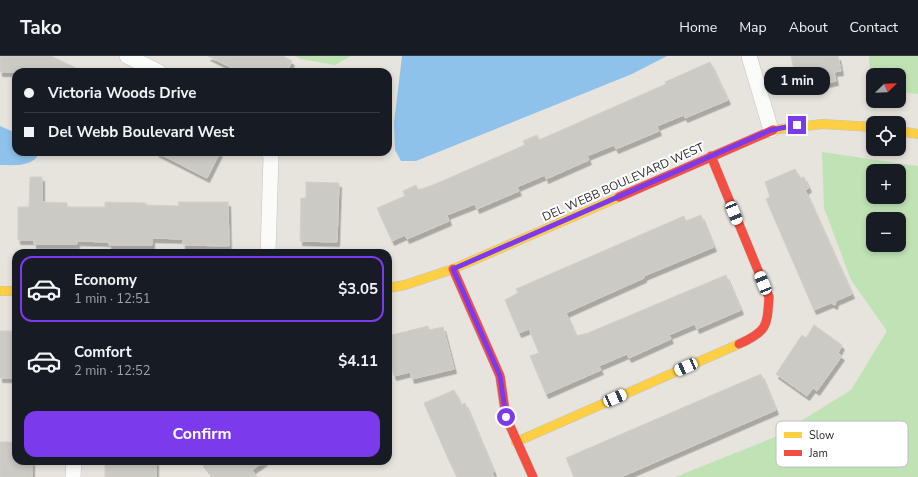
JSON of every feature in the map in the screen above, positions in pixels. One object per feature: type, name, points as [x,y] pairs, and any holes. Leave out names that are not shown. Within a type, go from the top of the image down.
[{"type":"street","points":[[127,56],[151,68]]},
{"type":"street","points":[[749,56],[771,130]]},
{"type":"street","name":"DEL WEBB BOULEVARD WEST","points":[[392,287],[405,285],[453,269],[771,130],[810,123],[842,122],[866,126]]},
{"type":"street","points":[[906,132],[918,134]]},
{"type":"street","points":[[268,249],[271,156]]},
{"type":"street","points":[[516,442],[757,336],[767,322],[769,297],[711,156]]},
{"type":"street","points":[[453,269],[500,376],[506,417],[533,477]]},
{"type":"street","points":[[0,291],[12,291]]},
{"type":"street","points":[[73,477],[74,465]]},
{"type":"green space","points":[[295,56],[351,56],[335,65],[300,59]]},
{"type":"green space","points":[[869,56],[918,56],[918,94],[906,93],[906,68],[869,68]]},
{"type":"green space","points":[[822,152],[904,164],[866,164],[866,204],[906,204],[906,164],[918,166],[918,477],[675,477],[776,436],[776,467],[908,467],[908,421],[801,421],[851,390],[887,331],[851,280],[824,208]]},
{"type":"water","points":[[402,56],[667,56],[632,74],[416,161],[401,161],[395,150],[394,123]]},
{"type":"water","points":[[0,126],[12,131],[12,156],[37,157],[25,164],[0,165]]},
{"type":"building","points":[[0,56],[51,56],[76,68],[12,68],[12,72],[0,72]]},
{"type":"building","points":[[208,56],[283,56],[292,61],[289,68],[232,68]]},
{"type":"building","points":[[791,56],[838,56],[841,71],[834,72],[836,81],[798,89]]},
{"type":"building","points":[[710,62],[728,100],[685,118],[684,115],[657,126],[659,131],[616,149],[614,145],[587,156],[589,160],[546,179],[545,175],[517,187],[519,191],[477,209],[475,204],[447,215],[449,221],[407,239],[405,235],[392,241],[377,208],[405,196],[403,191],[416,185],[418,190],[433,185],[525,145],[523,141],[537,135],[539,140],[666,84],[665,82]]},
{"type":"building","points":[[164,156],[218,156],[207,178]]},
{"type":"building","points":[[795,169],[800,178],[804,177],[809,188],[805,190],[852,294],[836,301],[835,305],[831,303],[814,310],[766,199],[770,197],[765,182]]},
{"type":"building","points":[[30,177],[42,177],[42,202],[67,203],[67,207],[105,207],[105,202],[146,203],[146,205],[179,206],[178,202],[228,202],[229,246],[183,245],[183,239],[152,238],[152,245],[109,245],[109,242],[77,241],[77,244],[34,244],[34,240],[18,240],[18,207],[29,207]]},
{"type":"building","points":[[306,182],[339,183],[337,242],[300,241],[301,198],[306,198]]},
{"type":"building","points":[[701,215],[714,247],[644,276],[644,278],[566,313],[576,336],[588,333],[726,275],[741,310],[697,329],[695,324],[669,335],[671,339],[629,358],[627,354],[599,366],[601,370],[546,394],[530,356],[539,353],[529,329],[519,333],[505,300],[518,293],[516,289],[684,216],[686,221]]},
{"type":"building","points":[[814,325],[842,345],[838,353],[842,356],[817,391],[813,388],[807,396],[776,374],[802,335],[806,338]]},
{"type":"building","points":[[428,326],[429,330],[443,327],[454,369],[412,379],[410,372],[394,376],[392,369],[392,335]]},
{"type":"building","points":[[0,331],[12,331],[12,378],[0,378]]},
{"type":"building","points":[[761,374],[776,410],[621,477],[574,477],[566,458]]},
{"type":"building","points":[[454,390],[461,405],[465,403],[494,472],[492,473],[494,477],[457,477],[447,456],[424,403]]},
{"type":"building","points":[[0,442],[12,442],[12,465],[32,465],[32,477],[0,477]]},
{"type":"building","points":[[105,465],[156,465],[156,477],[105,477]]},
{"type":"building","points":[[204,465],[259,465],[252,470],[257,477],[213,477]]},
{"type":"traffic: slow","points":[[773,130],[822,124],[866,127]]},
{"type":"traffic: slow","points":[[906,132],[918,134]]},
{"type":"traffic: slow","points":[[392,287],[405,285],[453,269],[619,197]]},
{"type":"traffic: slow","points":[[0,291],[12,291]]},
{"type":"traffic: slow","points":[[516,442],[739,344]]},
{"type":"traffic: jam","points":[[619,197],[773,130]]},
{"type":"traffic: jam","points":[[711,156],[769,297],[768,315],[761,331],[739,344]]},
{"type":"traffic: jam","points":[[453,269],[500,376],[506,417],[533,477]]},
{"type":"route","points":[[506,417],[500,376],[453,269],[771,130],[797,125]]}]
